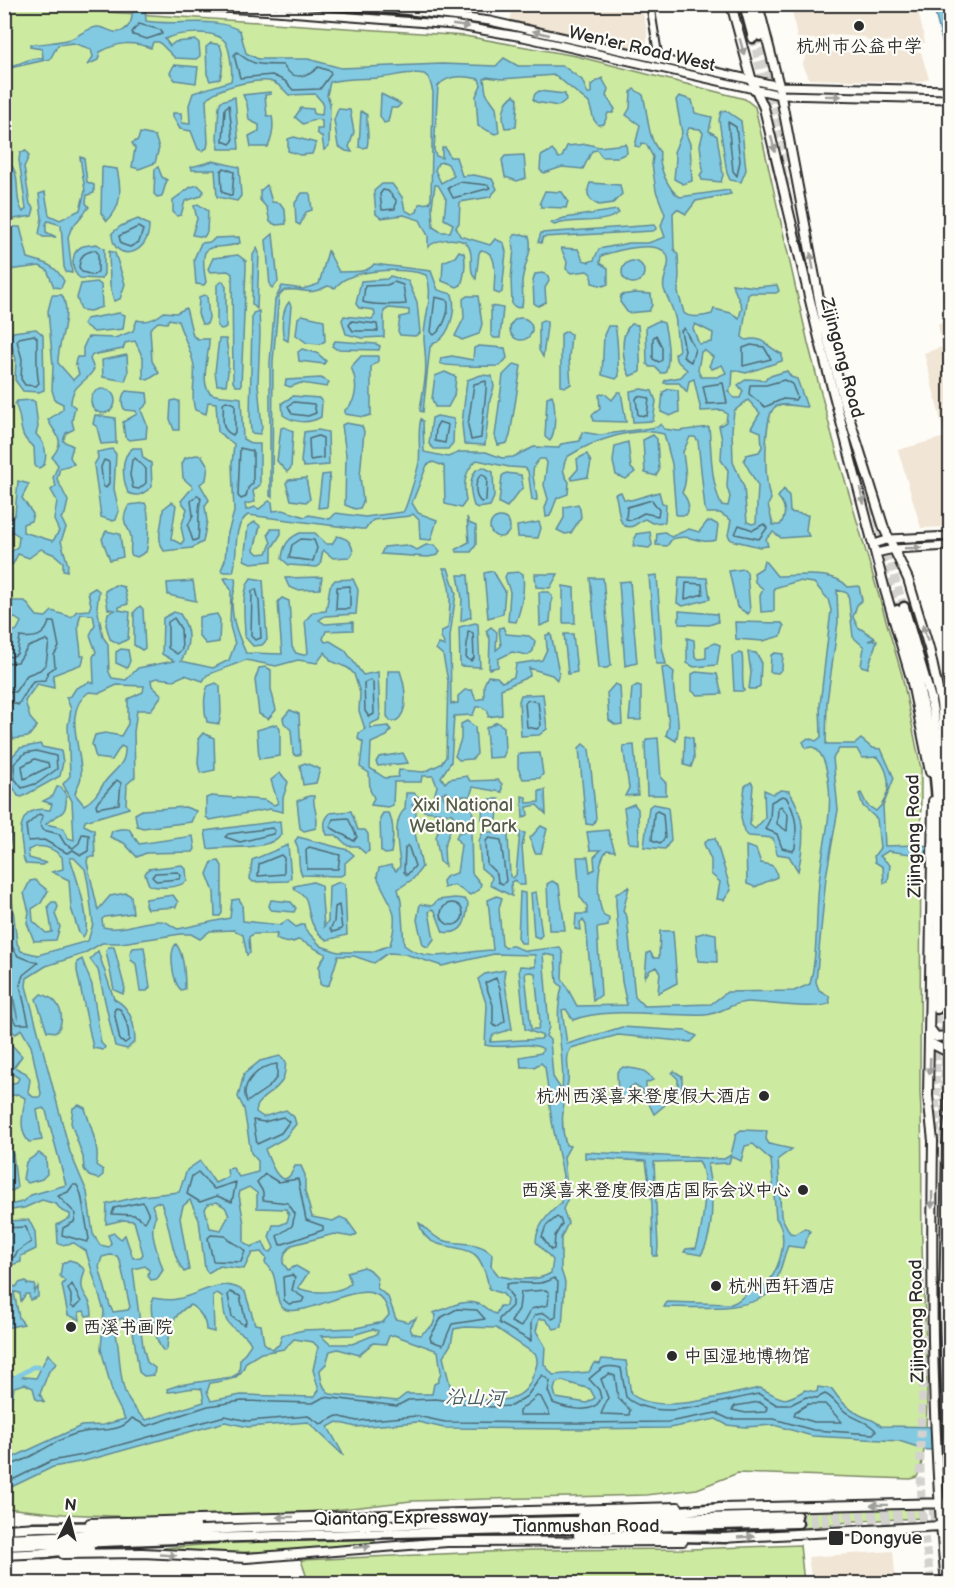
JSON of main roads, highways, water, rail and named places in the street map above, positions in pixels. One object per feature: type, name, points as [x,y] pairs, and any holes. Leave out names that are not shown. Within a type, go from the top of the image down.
[{"type":"highway","points":[[744,4],[756,37],[751,4]]},
{"type":"highway","points":[[901,608],[948,766]]},
{"type":"highway","points":[[926,696],[930,768]]},
{"type":"highway","points":[[926,696],[944,777],[941,841],[936,861]]},
{"type":"highway","points":[[933,804],[941,841]]},
{"type":"highway","name":"Zijingang Road","points":[[936,861],[941,1009],[948,861],[941,841]]},
{"type":"highway","points":[[530,1522],[610,1514],[644,1515],[724,1508]]},
{"type":"highway","name":"Qiantang Expressway","points":[[4,1538],[253,1528],[530,1522],[797,1520],[530,1532],[229,1538],[4,1546]]},
{"type":"highway","points":[[33,1527],[175,1525],[253,1528]]},
{"type":"highway","points":[[530,1532],[726,1538]]},
{"type":"highway","points":[[42,1553],[61,1549],[142,1546],[229,1538]]},
{"type":"main road","name":"Wen'er Road West","points":[[304,4],[403,10],[481,20],[659,60],[753,85]]},
{"type":"main road","name":"Zijingang Road","points":[[731,4],[753,85],[764,108],[814,319],[911,678],[930,768],[933,804]]},
{"type":"main road","name":"Zijingang Road","points":[[758,4],[779,90],[824,325],[860,456],[890,539],[908,579],[929,648],[941,703],[951,794]]},
{"type":"main road","name":"Wen'er Road West","points":[[146,5],[275,11],[453,25],[523,37],[779,90],[951,99]]},
{"type":"main road","name":"Wen'er Road West","points":[[779,90],[950,90]]},
{"type":"main road","points":[[875,548],[890,539],[951,536]]},
{"type":"main road","points":[[875,548],[951,546]]},
{"type":"main road","name":"Zijingang Road","points":[[936,861],[928,1096],[933,1141],[935,1451],[946,1584]]},
{"type":"main road","points":[[931,1029],[934,1036],[944,1038],[950,1032],[951,1020]]},
{"type":"main road","points":[[930,1043],[946,1051],[949,1056],[949,1116]]},
{"type":"main road","name":"Zijingang Road","points":[[951,1106],[946,1143],[944,1311],[951,1532]]},
{"type":"main road","name":"Tianmushan Road","points":[[4,1529],[234,1518],[615,1508],[950,1504]]},
{"type":"main road","name":"Tianmushan Road","points":[[4,1556],[42,1553],[246,1557],[404,1543],[524,1540],[655,1542],[940,1527],[950,1521]]},
{"type":"water","points":[[132,5],[145,5],[146,21],[207,22],[230,26],[240,31],[246,53],[258,59],[308,59],[341,68],[442,64],[496,66],[504,58],[518,66],[563,66],[582,80],[588,94],[591,93],[591,85],[602,78],[608,89],[606,96],[615,109],[613,113],[608,113],[604,124],[598,125],[594,120],[589,103],[555,75],[502,79],[487,77],[484,79],[486,93],[496,107],[499,133],[495,134],[478,126],[476,96],[481,85],[479,79],[463,77],[446,79],[438,86],[434,150],[436,156],[442,158],[442,148],[445,147],[450,157],[456,157],[462,176],[474,175],[492,179],[497,189],[490,197],[460,202],[459,223],[456,227],[460,236],[490,245],[495,239],[504,243],[506,252],[502,292],[499,294],[494,292],[495,266],[491,255],[487,252],[481,250],[479,253],[476,279],[472,271],[469,246],[465,242],[445,240],[428,247],[428,236],[420,220],[404,215],[381,218],[376,214],[374,191],[382,184],[392,184],[402,197],[405,210],[412,214],[417,212],[419,204],[429,203],[431,199],[433,92],[429,78],[424,74],[330,82],[327,95],[330,103],[329,146],[324,150],[322,137],[317,133],[317,129],[322,129],[322,121],[317,119],[303,124],[295,117],[301,108],[313,109],[314,114],[322,115],[323,103],[315,94],[289,95],[278,85],[269,81],[225,88],[206,100],[208,143],[207,148],[202,151],[198,149],[191,131],[180,129],[173,113],[181,113],[182,123],[190,124],[189,105],[193,93],[231,81],[230,56],[226,43],[214,35],[197,33],[165,39],[170,46],[175,42],[196,40],[199,43],[200,56],[196,59],[175,58],[159,42],[153,42],[151,48],[137,44],[113,46],[100,52],[98,60],[87,65],[93,57],[91,49],[73,43],[58,45],[50,59],[5,69],[5,66],[43,58],[42,49],[30,47],[30,44],[68,40],[97,27],[120,32],[131,22]],"holes":[[[438,163],[448,164],[454,176],[441,183],[435,170]],[[435,185],[438,185],[446,199],[444,219],[453,224],[450,232],[441,232],[433,227],[432,206]]]},
{"type":"water","points":[[933,5],[950,5],[950,72]]},
{"type":"water","points":[[211,43],[220,45],[223,62],[220,79],[210,81],[207,74],[206,47]]},
{"type":"water","points":[[174,65],[198,67],[196,83],[175,80],[170,73]]},
{"type":"water","points":[[634,89],[643,95],[650,133],[660,152],[662,171],[676,194],[680,197],[729,190],[731,194],[696,201],[686,214],[677,209],[673,213],[674,249],[678,255],[678,292],[684,313],[690,316],[702,316],[712,314],[714,309],[731,313],[739,318],[742,307],[732,284],[756,287],[777,285],[779,291],[776,293],[748,295],[742,337],[746,340],[757,339],[765,343],[782,354],[782,361],[746,373],[733,370],[732,386],[728,391],[734,398],[740,398],[743,391],[738,385],[747,379],[765,380],[767,377],[787,371],[791,377],[797,379],[807,407],[786,405],[775,407],[768,423],[766,467],[771,499],[768,505],[773,525],[780,525],[785,511],[778,497],[784,489],[789,496],[790,512],[808,515],[806,530],[809,536],[781,538],[773,532],[766,539],[768,546],[760,547],[731,540],[728,535],[731,520],[720,513],[707,513],[705,509],[698,441],[695,437],[690,437],[683,452],[686,477],[682,493],[689,507],[686,515],[676,515],[672,464],[664,434],[640,432],[613,436],[567,457],[564,470],[569,482],[568,494],[557,498],[550,516],[546,517],[545,508],[548,499],[544,485],[547,463],[545,459],[540,459],[536,463],[533,473],[537,500],[532,500],[528,471],[525,468],[477,460],[467,474],[466,501],[461,508],[445,504],[444,466],[433,462],[427,465],[412,503],[418,513],[437,520],[431,540],[420,539],[419,520],[413,514],[373,520],[365,529],[248,515],[239,526],[233,572],[223,572],[221,570],[225,560],[227,536],[234,512],[232,464],[234,444],[218,432],[216,403],[208,402],[206,414],[195,410],[193,360],[178,321],[169,319],[167,323],[158,322],[150,329],[152,361],[159,373],[148,380],[143,378],[143,358],[135,341],[125,343],[123,349],[92,355],[90,359],[94,369],[74,392],[71,404],[75,407],[72,421],[74,429],[66,433],[63,441],[73,446],[70,457],[74,464],[60,468],[57,479],[68,501],[65,514],[61,518],[66,528],[61,541],[68,565],[67,571],[63,570],[63,562],[55,555],[41,549],[29,558],[18,554],[13,564],[10,564],[8,555],[18,546],[19,536],[13,532],[5,535],[5,528],[15,514],[18,481],[29,484],[22,498],[33,514],[31,521],[23,524],[23,532],[53,541],[59,531],[54,520],[57,501],[51,490],[56,486],[53,478],[58,465],[52,457],[59,446],[59,441],[48,420],[63,409],[63,404],[55,400],[52,390],[53,366],[48,311],[52,295],[62,295],[65,303],[65,320],[58,363],[73,380],[79,374],[75,362],[77,357],[83,357],[83,348],[88,337],[115,338],[133,331],[137,320],[148,321],[164,312],[176,313],[186,308],[193,336],[198,339],[209,339],[205,377],[208,390],[215,395],[241,398],[243,439],[252,444],[260,444],[260,485],[253,491],[255,502],[245,504],[246,510],[255,507],[259,509],[269,501],[272,502],[273,511],[283,510],[305,517],[309,515],[330,519],[336,513],[365,517],[403,512],[419,462],[421,419],[423,421],[424,452],[448,457],[460,452],[486,452],[502,458],[513,457],[534,447],[558,448],[561,444],[580,441],[582,432],[600,435],[657,427],[661,424],[664,429],[678,431],[709,427],[715,485],[721,505],[728,506],[730,497],[727,487],[728,470],[721,460],[722,440],[719,426],[726,422],[727,414],[722,410],[701,411],[694,379],[689,381],[687,392],[679,383],[664,383],[665,380],[681,377],[687,370],[676,360],[675,354],[679,351],[676,320],[663,285],[669,262],[665,252],[658,248],[638,247],[601,256],[600,263],[608,268],[608,284],[603,286],[592,283],[591,274],[587,271],[571,273],[566,269],[567,262],[561,248],[578,249],[583,260],[589,262],[594,260],[599,249],[629,243],[648,243],[665,237],[661,226],[665,214],[656,191],[653,157],[646,144],[642,143],[640,147],[635,146],[640,125],[626,115],[630,108],[631,92]],"holes":[[[695,324],[713,333],[712,342],[699,344],[693,328]],[[704,350],[713,357],[709,366],[712,369],[722,365],[726,373],[717,377],[701,377],[698,370],[701,352]],[[748,400],[760,413],[751,428],[761,432],[762,447],[759,452],[746,455],[744,461],[758,486],[756,523],[752,524],[747,522],[744,487],[733,462],[734,411]]]},
{"type":"water","points":[[539,91],[565,94],[566,100],[558,106],[536,102],[533,99]]},
{"type":"water","points":[[270,92],[271,94],[265,95],[267,116],[272,116],[273,120],[268,147],[251,147],[249,136],[259,131],[259,125],[249,120],[243,95]]},
{"type":"water","points":[[381,94],[401,104],[397,108],[391,108],[388,122],[384,123],[380,116]]},
{"type":"water","points":[[514,95],[518,99],[516,127],[505,128],[504,110],[507,101]]},
{"type":"water","points":[[679,96],[692,100],[695,113],[712,117],[709,131],[717,136],[723,175],[721,182],[702,180],[700,145],[703,133],[700,129],[689,128],[686,134],[690,144],[692,181],[683,184],[674,179],[676,158],[674,152],[682,133],[676,100]]},
{"type":"water","points":[[235,97],[239,149],[219,149],[217,138],[219,106],[221,101]]},
{"type":"water","points":[[338,109],[350,110],[354,132],[349,147],[352,152],[338,146],[334,120]]},
{"type":"water","points":[[725,110],[741,121],[746,170],[741,182],[730,180],[727,173],[719,120],[721,112]]},
{"type":"water","points":[[361,111],[367,115],[368,143],[367,147],[363,148],[359,147]]},
{"type":"water","points":[[140,133],[155,136],[159,148],[155,163],[139,169],[132,167],[135,148],[132,143],[138,140]]},
{"type":"water","points":[[294,137],[316,143],[312,154],[300,155],[288,151],[288,139]]},
{"type":"water","points":[[587,144],[599,147],[626,144],[627,153],[618,157],[602,157],[597,150],[592,151],[583,169],[562,167],[544,173],[540,170],[541,156],[552,150],[559,158],[562,157],[567,146]]},
{"type":"water","points":[[26,151],[29,156],[24,167],[30,204],[34,209],[32,216],[8,220],[5,216],[4,181],[11,175],[10,164],[16,174],[20,206],[23,212],[26,209],[19,160],[20,153]]},
{"type":"water","points":[[524,155],[526,178],[517,181],[505,177],[502,160],[505,156]]},
{"type":"water","points":[[80,157],[84,158],[87,182],[94,185],[94,193],[87,195],[86,203],[89,207],[71,229],[68,237],[72,273],[66,272],[64,267],[61,225],[48,221],[46,224],[46,232],[56,237],[43,237],[39,234],[42,218],[39,194],[45,192],[49,215],[60,220],[80,210],[85,191]]},
{"type":"water","points":[[213,161],[239,167],[241,196],[237,201],[217,197],[215,170],[192,170],[191,167]]},
{"type":"water","points":[[102,167],[117,169],[119,183],[118,203],[107,221],[101,213]]},
{"type":"water","points":[[158,167],[162,177],[167,180],[162,196],[157,197],[154,194],[155,169]]},
{"type":"water","points":[[590,183],[620,185],[622,194],[613,203],[599,205],[589,197]]},
{"type":"water","points":[[198,185],[204,191],[201,196],[185,201],[181,215],[177,216],[173,212],[173,200],[191,187]]},
{"type":"water","points":[[267,185],[272,202],[280,203],[285,210],[286,224],[276,225],[270,222],[267,208],[260,200],[260,191]]},
{"type":"water","points":[[545,191],[562,192],[568,201],[566,208],[541,207],[540,202]]},
{"type":"water","points":[[302,193],[310,193],[312,210],[306,212],[300,225],[296,223],[295,203]]},
{"type":"water","points":[[198,204],[208,211],[207,232],[204,237],[192,235],[197,219],[194,206]]},
{"type":"water","points":[[617,210],[619,213],[604,219],[554,225],[551,223],[564,218]]},
{"type":"water","points":[[138,219],[149,225],[148,236],[144,244],[131,252],[118,249],[112,233],[121,226]]},
{"type":"water","points":[[655,225],[656,229],[653,231],[543,237],[541,243],[538,242],[541,233]]},
{"type":"water","points":[[12,227],[20,227],[28,258],[49,265],[61,275],[64,281],[61,288],[54,287],[47,270],[40,266],[8,270],[5,273],[5,260],[11,259],[9,232]]},
{"type":"water","points":[[273,234],[278,282],[272,288],[266,240]]},
{"type":"water","points":[[514,235],[529,236],[530,247],[522,282],[522,306],[518,308],[512,305],[511,279],[514,248],[512,241]]},
{"type":"water","points":[[239,237],[240,243],[210,248],[206,251],[204,267],[206,282],[204,285],[196,284],[194,259],[201,243],[211,242],[215,238]]},
{"type":"water","points":[[97,244],[104,249],[104,274],[101,279],[80,278],[73,267],[73,258],[77,250],[87,245]]},
{"type":"water","points":[[257,248],[259,253],[257,309],[252,304],[253,255]]},
{"type":"water","points":[[109,251],[115,253],[125,284],[120,299],[114,301],[110,285]]},
{"type":"water","points":[[328,251],[339,272],[363,271],[374,264],[431,271],[438,290],[452,294],[454,305],[452,317],[445,334],[430,347],[423,412],[420,411],[426,373],[424,332],[429,299],[426,275],[404,271],[378,271],[352,276],[335,288],[328,286],[315,291],[285,290],[282,292],[279,296],[273,361],[272,497],[270,496],[270,362],[275,300],[282,286],[303,289],[319,284]]},
{"type":"water","points":[[459,251],[464,253],[465,265],[461,285],[457,287],[442,281],[443,262],[455,257]]},
{"type":"water","points":[[238,255],[246,261],[241,386],[236,386],[233,382],[232,274],[228,271],[210,272],[208,269],[213,258]]},
{"type":"water","points":[[633,261],[641,264],[644,272],[641,280],[633,283],[625,280],[622,272],[625,264]]},
{"type":"water","points":[[543,273],[548,276],[549,281],[545,288],[546,302],[538,306],[534,303],[533,281],[535,274]]},
{"type":"water","points":[[390,276],[408,281],[417,302],[420,333],[415,336],[400,335],[398,331],[400,317],[409,315],[409,310],[389,308],[384,311],[384,337],[362,338],[346,334],[342,320],[344,316],[372,319],[375,315],[374,310],[359,308],[356,304],[361,281],[387,279]]},
{"type":"water","points":[[223,281],[226,287],[226,328],[221,329],[217,326],[217,285]]},
{"type":"water","points":[[97,282],[101,285],[102,307],[90,311],[81,310],[77,298],[81,284]]},
{"type":"water","points":[[651,294],[652,305],[649,311],[628,313],[620,302],[621,295]]},
{"type":"water","points":[[203,295],[207,296],[209,318],[207,324],[202,324],[198,314],[199,298]]},
{"type":"water","points":[[467,296],[478,296],[482,324],[479,334],[462,340],[455,336],[464,318],[463,299]]},
{"type":"water","points":[[289,302],[291,306],[288,341],[284,339],[282,325]]},
{"type":"water","points":[[491,306],[503,308],[500,338],[494,338],[491,335]]},
{"type":"water","points":[[259,311],[258,384],[262,428],[260,434],[251,433],[250,418],[252,317],[253,313]]},
{"type":"water","points":[[119,313],[125,315],[123,329],[94,332],[83,324],[86,319]]},
{"type":"water","points":[[302,315],[324,320],[325,341],[320,344],[307,343],[296,335],[298,318]]},
{"type":"water","points":[[521,318],[529,321],[532,329],[529,337],[521,340],[513,337],[510,329],[513,321]]},
{"type":"water","points":[[547,321],[547,326],[543,357],[539,350],[539,322]]},
{"type":"water","points":[[658,321],[664,323],[667,341],[668,362],[665,373],[647,364],[646,327]]},
{"type":"water","points":[[632,324],[638,325],[640,372],[630,376],[625,364],[623,341]]},
{"type":"water","points":[[608,326],[615,326],[616,332],[619,376],[616,379],[602,375],[604,335]]},
{"type":"water","points":[[36,329],[43,335],[44,390],[23,391],[15,380],[16,359],[10,339],[13,332]]},
{"type":"water","points":[[567,331],[571,334],[569,358],[571,384],[566,387],[561,386],[561,334]]},
{"type":"water","points":[[219,339],[226,339],[227,345],[226,385],[217,385],[215,372]]},
{"type":"water","points":[[335,341],[380,346],[379,350],[336,349],[332,346]]},
{"type":"water","points":[[479,346],[505,348],[507,358],[500,366],[458,366],[440,363],[441,358],[452,356],[473,360],[474,348]]},
{"type":"water","points":[[302,349],[317,353],[326,361],[324,364],[299,361],[298,352]]},
{"type":"water","points":[[127,355],[128,373],[125,381],[103,377],[102,360]]},
{"type":"water","points":[[361,356],[378,356],[378,361],[371,367],[371,415],[364,417],[345,414],[345,410],[353,401],[356,390],[351,367]]},
{"type":"water","points":[[514,364],[521,366],[510,436],[507,443],[498,445],[495,436],[503,375]]},
{"type":"water","points":[[445,372],[456,377],[454,396],[448,407],[435,407],[432,399],[435,376]]},
{"type":"water","points":[[481,375],[492,376],[494,387],[490,400],[485,445],[464,444],[462,424],[467,380]]},
{"type":"water","points":[[321,378],[329,382],[327,387],[301,383],[290,387],[285,385],[286,380]]},
{"type":"water","points":[[103,389],[108,390],[114,396],[114,406],[108,412],[103,413],[98,412],[92,406],[91,401],[92,396],[98,390]]},
{"type":"water","points":[[641,389],[652,391],[656,401],[653,421],[633,422],[630,391]]},
{"type":"water","points":[[669,389],[678,390],[679,412],[670,416],[661,412],[663,392]]},
{"type":"water","points":[[126,391],[147,393],[148,403],[141,410],[147,425],[146,438],[129,440],[125,437],[123,422],[137,414],[136,411],[124,408],[122,398]]},
{"type":"water","points":[[618,392],[621,392],[626,422],[594,421],[592,415],[600,409],[599,395],[604,393],[612,400]]},
{"type":"water","points":[[552,395],[555,419],[550,441],[545,437],[547,397]]},
{"type":"water","points":[[293,396],[319,398],[322,402],[321,417],[302,422],[283,415],[282,403]]},
{"type":"water","points":[[32,400],[35,402],[38,427],[36,434],[42,441],[46,452],[44,465],[39,468],[35,467],[34,447],[28,443],[22,433],[15,404],[17,401]]},
{"type":"water","points":[[171,401],[179,401],[179,430],[174,430],[170,419]]},
{"type":"water","points":[[95,415],[115,418],[116,443],[101,444],[97,427],[93,424]]},
{"type":"water","points":[[437,416],[454,419],[453,443],[448,449],[434,449],[429,444],[432,418]]},
{"type":"water","points":[[346,423],[362,426],[364,431],[360,476],[363,502],[360,508],[355,509],[345,505],[346,455],[342,425]]},
{"type":"water","points":[[281,428],[293,431],[291,468],[287,472],[277,461]]},
{"type":"water","points":[[318,430],[328,432],[329,465],[304,467],[301,462],[304,432]]},
{"type":"water","points":[[653,435],[657,439],[659,471],[656,476],[645,473],[643,440]]},
{"type":"water","points":[[628,442],[631,468],[635,472],[626,479],[616,475],[613,462],[615,446]]},
{"type":"water","points":[[133,448],[141,448],[143,458],[151,463],[152,487],[138,495],[128,493],[124,475],[126,457]]},
{"type":"water","points":[[112,449],[116,454],[114,489],[119,511],[116,520],[113,521],[101,517],[94,465],[98,458],[97,452]]},
{"type":"water","points":[[587,454],[591,462],[588,477],[572,480],[571,477],[578,469],[577,459]]},
{"type":"water","points":[[202,456],[208,466],[206,480],[200,484],[209,500],[205,506],[207,521],[203,542],[192,548],[164,551],[160,541],[163,509],[172,502],[176,505],[171,539],[181,544],[184,540],[181,527],[187,509],[181,501],[193,487],[183,478],[182,464],[185,458]]},
{"type":"water","points":[[483,467],[493,472],[494,497],[490,506],[478,508],[474,506],[471,483],[476,470]]},
{"type":"water","points":[[506,473],[521,475],[523,487],[507,507],[499,503],[502,476]]},
{"type":"water","points":[[330,474],[327,507],[318,508],[322,475]]},
{"type":"water","points":[[306,478],[310,499],[306,502],[291,500],[286,483],[289,480]]},
{"type":"water","points":[[621,492],[624,499],[631,500],[659,492],[662,503],[666,504],[665,522],[652,523],[645,519],[633,526],[624,525],[615,494]]},
{"type":"water","points":[[145,503],[148,520],[147,547],[146,552],[137,557],[131,555],[131,535],[124,517],[129,505]]},
{"type":"water","points":[[578,504],[581,517],[571,533],[565,534],[557,530],[564,518],[564,507]]},
{"type":"water","points":[[467,517],[469,523],[476,526],[476,545],[471,552],[457,552],[456,549],[469,542]]},
{"type":"water","points":[[500,517],[507,520],[510,527],[507,534],[500,537],[493,534],[490,527],[493,520]]},
{"type":"water","points":[[711,521],[718,525],[716,540],[679,538],[672,539],[667,546],[656,545],[657,533],[665,532],[671,537],[689,529],[699,532],[707,522]]},
{"type":"water","points":[[255,522],[260,526],[254,550],[258,554],[267,553],[271,543],[268,534],[271,529],[281,529],[281,534],[272,548],[272,561],[251,563],[244,560],[248,526]]},
{"type":"water","points":[[539,522],[541,528],[538,538],[518,537],[517,526]]},
{"type":"water","points":[[106,531],[120,534],[123,557],[110,560],[102,539]]},
{"type":"water","points":[[650,532],[652,545],[649,548],[633,546],[636,534]]},
{"type":"water","points":[[300,533],[315,533],[326,544],[332,544],[337,536],[344,538],[350,543],[353,553],[350,557],[333,558],[323,550],[320,565],[317,567],[289,565],[282,559],[284,550],[289,540]]},
{"type":"water","points":[[406,545],[417,550],[426,545],[435,545],[440,551],[438,555],[428,557],[381,554],[384,547]]},
{"type":"water","points":[[764,560],[777,576],[825,576],[834,578],[848,587],[859,586],[862,600],[857,605],[853,617],[858,627],[875,638],[868,641],[877,640],[868,668],[861,666],[864,647],[853,637],[848,593],[837,590],[838,622],[827,702],[826,744],[855,744],[861,739],[872,748],[881,749],[894,778],[883,806],[885,846],[950,847],[950,859],[888,851],[880,856],[890,865],[888,882],[884,883],[883,867],[875,862],[874,856],[880,848],[877,819],[863,806],[859,794],[861,793],[867,805],[876,811],[882,805],[888,791],[886,770],[878,757],[862,758],[857,749],[839,749],[833,758],[838,810],[826,877],[816,982],[819,990],[829,996],[830,1003],[803,1006],[748,1002],[705,1015],[620,1013],[587,1016],[573,1020],[566,1009],[562,1010],[567,1044],[622,1027],[686,1031],[697,1036],[691,1042],[618,1035],[571,1048],[568,1056],[563,1120],[566,1145],[570,1146],[564,1157],[568,1198],[563,1209],[568,1223],[561,1238],[561,1270],[565,1282],[562,1327],[554,1329],[545,1319],[539,1319],[536,1331],[545,1346],[544,1364],[553,1375],[589,1372],[594,1363],[600,1364],[602,1359],[626,1361],[631,1394],[643,1401],[659,1404],[694,1402],[760,1388],[786,1399],[805,1390],[817,1392],[818,1387],[832,1389],[852,1410],[881,1426],[950,1427],[950,1448],[927,1450],[899,1441],[812,1436],[774,1425],[745,1427],[727,1425],[716,1419],[669,1428],[577,1429],[444,1428],[418,1422],[356,1427],[337,1422],[328,1427],[344,1456],[308,1422],[248,1427],[225,1422],[85,1461],[53,1467],[5,1490],[5,1461],[81,1426],[103,1425],[125,1419],[113,1395],[101,1349],[104,1311],[86,1251],[74,1243],[61,1245],[58,1243],[57,1225],[70,1218],[70,1214],[62,1211],[56,1204],[42,1200],[24,1208],[5,1211],[5,1206],[22,1202],[31,1195],[66,1185],[46,1111],[43,1108],[37,1110],[42,1140],[29,1142],[22,1126],[25,1098],[18,1094],[7,1097],[5,1094],[5,1085],[17,1082],[19,1078],[5,1069],[5,1044],[9,1042],[22,1056],[14,1067],[26,1073],[30,1080],[28,1092],[33,1097],[40,1097],[41,1093],[31,1046],[21,1029],[16,1034],[10,1030],[5,1005],[5,976],[7,976],[18,1020],[9,975],[5,971],[4,825],[11,837],[7,857],[17,943],[21,951],[38,955],[88,941],[93,924],[85,869],[74,858],[70,858],[85,911],[86,931],[83,937],[79,933],[71,908],[69,880],[52,872],[63,869],[62,857],[50,849],[37,847],[28,850],[29,858],[46,863],[26,864],[21,830],[22,823],[29,813],[41,809],[50,810],[52,804],[43,801],[53,796],[57,787],[61,787],[66,795],[65,808],[61,814],[46,824],[63,828],[68,838],[74,840],[72,801],[63,784],[70,776],[68,726],[71,709],[66,697],[71,696],[76,688],[89,682],[94,683],[93,657],[96,652],[90,635],[95,625],[93,615],[81,614],[78,629],[81,656],[84,656],[82,664],[53,675],[54,688],[37,684],[25,701],[30,718],[37,726],[28,737],[13,739],[10,723],[5,723],[12,713],[5,704],[4,635],[17,630],[21,622],[15,618],[5,620],[5,601],[25,601],[37,616],[46,617],[52,611],[71,617],[77,611],[89,610],[91,605],[88,592],[95,588],[99,591],[97,607],[103,637],[108,644],[109,672],[112,678],[126,680],[138,668],[174,661],[162,654],[163,618],[174,612],[180,614],[188,632],[188,644],[181,661],[213,668],[229,660],[235,644],[230,626],[231,590],[224,578],[235,578],[233,616],[246,653],[282,654],[278,602],[282,598],[289,601],[292,647],[296,653],[303,655],[308,653],[305,621],[313,612],[326,611],[330,586],[335,580],[353,579],[358,590],[356,614],[325,616],[319,620],[325,624],[353,622],[353,630],[326,631],[323,639],[345,650],[363,675],[378,672],[380,716],[379,720],[370,724],[370,728],[388,726],[391,730],[387,736],[371,743],[370,768],[385,778],[398,777],[399,770],[424,772],[441,764],[446,757],[448,681],[443,655],[436,649],[439,644],[445,646],[441,637],[442,631],[448,628],[450,590],[443,568],[448,568],[456,593],[450,636],[451,704],[458,703],[458,696],[465,690],[472,690],[476,700],[484,698],[484,685],[488,676],[497,677],[502,682],[514,677],[516,664],[542,660],[547,649],[546,635],[551,634],[559,673],[557,680],[552,675],[529,668],[530,676],[501,689],[502,715],[488,717],[488,711],[482,707],[476,707],[473,715],[454,716],[451,762],[441,777],[445,783],[449,779],[467,776],[470,781],[498,780],[502,784],[502,792],[473,787],[470,796],[453,796],[446,792],[442,793],[453,808],[456,808],[456,804],[468,804],[472,807],[473,817],[470,824],[457,823],[452,814],[424,811],[421,806],[412,805],[416,812],[415,833],[422,867],[413,879],[398,889],[404,945],[425,955],[436,956],[493,950],[488,900],[497,896],[502,898],[499,908],[502,945],[506,948],[510,945],[526,951],[560,947],[563,954],[562,978],[577,1006],[627,1005],[622,982],[616,894],[629,887],[623,911],[627,917],[635,997],[644,1006],[711,1004],[727,992],[794,991],[810,984],[815,957],[821,863],[830,798],[823,759],[817,750],[813,747],[806,748],[803,742],[808,738],[816,741],[821,737],[820,705],[831,610],[828,599],[814,583],[798,581],[774,588],[774,611],[761,612],[760,596],[763,589],[755,582],[754,573],[762,568]],"holes":[[[325,652],[331,661],[348,668],[354,674],[360,693],[359,711],[365,729],[359,733],[358,739],[363,742],[360,767],[369,773],[370,790],[374,798],[371,805],[388,807],[393,805],[394,782],[421,782],[422,776],[433,776],[437,786],[433,801],[421,799],[414,793],[406,793],[405,809],[397,828],[400,866],[396,871],[391,865],[379,868],[377,876],[394,915],[390,945],[372,952],[338,952],[321,946],[305,929],[304,924],[296,927],[287,920],[281,925],[243,921],[242,904],[239,899],[232,900],[230,918],[178,929],[161,921],[119,928],[103,927],[102,919],[105,917],[133,913],[131,896],[126,893],[110,896],[98,910],[87,862],[88,857],[95,857],[94,830],[84,825],[85,821],[129,808],[126,804],[127,784],[135,777],[134,732],[137,710],[151,710],[162,695],[152,686],[151,680],[157,678],[174,680],[185,675],[203,681],[207,675],[246,660],[276,666],[298,660],[317,663]],[[117,685],[144,686],[143,692],[128,699],[128,724],[121,736],[105,733],[95,735],[92,744],[96,758],[112,760],[121,746],[125,748],[125,754],[118,767],[95,796],[84,805],[75,794],[81,776],[75,720],[76,709],[89,692],[100,693]],[[234,930],[243,935],[247,955],[250,953],[249,937],[253,934],[277,934],[276,939],[282,941],[302,941],[326,954],[319,966],[320,984],[323,986],[329,985],[338,956],[354,956],[374,963],[388,953],[405,954],[442,966],[494,954],[535,955],[535,967],[520,966],[519,970],[525,1029],[543,1036],[541,1039],[490,1042],[493,1035],[512,1029],[504,977],[505,970],[485,974],[478,979],[487,1006],[485,1045],[532,1045],[543,1049],[541,1053],[520,1057],[521,1067],[534,1067],[541,1063],[545,1067],[552,1122],[563,1175],[561,1203],[544,1220],[538,1231],[536,1242],[553,1260],[551,1273],[532,1279],[499,1276],[491,1266],[492,1254],[487,1250],[475,1245],[438,1239],[419,1223],[428,1239],[435,1243],[467,1250],[474,1254],[480,1260],[489,1289],[503,1294],[507,1299],[506,1306],[500,1306],[496,1314],[473,1302],[455,1305],[433,1313],[436,1315],[433,1325],[420,1335],[412,1333],[410,1328],[416,1318],[408,1322],[396,1319],[388,1297],[377,1288],[377,1277],[364,1267],[347,1272],[351,1283],[340,1289],[318,1292],[298,1288],[308,1273],[296,1266],[288,1270],[283,1263],[285,1253],[292,1245],[334,1234],[352,1237],[357,1234],[347,1220],[340,1217],[333,1221],[312,1217],[305,1191],[305,1175],[301,1166],[295,1166],[285,1179],[277,1174],[270,1161],[265,1149],[285,1138],[296,1124],[294,1117],[286,1110],[263,1117],[256,1112],[263,1098],[283,1079],[286,1062],[280,1056],[260,1061],[244,1074],[238,1097],[244,1109],[251,1153],[258,1161],[258,1172],[239,1177],[233,1168],[227,1169],[228,1177],[215,1183],[200,1161],[187,1170],[179,1192],[142,1196],[107,1204],[106,1224],[123,1220],[134,1221],[143,1254],[141,1257],[133,1258],[125,1235],[121,1239],[114,1233],[108,1235],[111,1243],[109,1247],[100,1245],[93,1234],[87,1192],[70,1152],[26,986],[27,978],[46,966],[83,954],[102,943],[121,943],[191,934],[200,939],[210,931]],[[543,954],[555,956],[557,982],[562,987],[558,1014],[562,1091],[553,1077],[550,1040],[546,1036],[549,1027]],[[530,972],[535,973],[540,1022],[538,1029],[531,1029],[525,973]],[[249,1187],[257,1193],[257,1208],[286,1209],[289,1215],[287,1222],[273,1225],[269,1237],[274,1248],[271,1252],[267,1251],[263,1242],[251,1247],[244,1242],[244,1224],[239,1195],[240,1191]],[[190,1200],[199,1220],[205,1269],[208,1273],[219,1266],[244,1269],[252,1253],[261,1252],[273,1275],[279,1303],[287,1310],[299,1310],[360,1292],[373,1293],[383,1300],[389,1315],[383,1322],[356,1328],[304,1330],[282,1335],[279,1345],[272,1349],[264,1343],[261,1325],[255,1324],[245,1292],[236,1287],[219,1286],[174,1300],[153,1298],[151,1309],[154,1325],[158,1341],[164,1351],[167,1349],[168,1336],[175,1318],[190,1305],[201,1315],[206,1330],[214,1332],[213,1295],[217,1293],[222,1296],[227,1321],[251,1344],[240,1360],[239,1373],[232,1377],[167,1389],[168,1392],[202,1389],[204,1402],[146,1420],[137,1412],[123,1387],[115,1322],[122,1318],[132,1324],[139,1372],[144,1376],[154,1375],[155,1368],[147,1362],[143,1346],[133,1269],[145,1266],[149,1270],[148,1276],[151,1280],[157,1279],[163,1270],[153,1236],[156,1216],[152,1205],[156,1202],[161,1203],[179,1264],[184,1272],[189,1270],[180,1218],[183,1206]],[[217,1202],[225,1207],[229,1215],[221,1230],[210,1228],[205,1209],[208,1204]],[[110,1255],[117,1256],[120,1261],[130,1307],[128,1310],[113,1312],[99,1267],[102,1257]],[[496,1328],[536,1355],[537,1361],[526,1389],[508,1399],[485,1400],[451,1397],[443,1357],[451,1344],[454,1329]],[[373,1329],[378,1331],[377,1334],[352,1344],[330,1344],[321,1336],[353,1335]],[[394,1335],[438,1351],[441,1372],[438,1382],[434,1384],[432,1394],[406,1394],[397,1401],[330,1394],[322,1383],[320,1370],[326,1364],[330,1351],[338,1349],[359,1355],[373,1343],[386,1344],[389,1336]],[[294,1339],[313,1342],[318,1347],[313,1370],[319,1390],[314,1397],[241,1395],[211,1401],[207,1392],[210,1383],[236,1377],[246,1362],[261,1353],[284,1349]],[[562,1381],[590,1389],[595,1398],[587,1403],[556,1398],[554,1390],[556,1383]]]},
{"type":"water","points":[[744,569],[747,572],[750,611],[748,614],[737,607],[729,571]]},
{"type":"water","points":[[493,571],[505,591],[503,614],[488,618],[484,573]]},
{"type":"water","points":[[520,572],[524,580],[521,604],[516,622],[508,621],[510,592],[505,577],[507,573]]},
{"type":"water","points":[[535,574],[558,574],[550,588],[536,587]]},
{"type":"water","points":[[458,575],[468,575],[471,617],[461,621],[462,598]]},
{"type":"water","points":[[657,575],[662,647],[666,664],[656,664],[649,576]]},
{"type":"water","points":[[322,577],[320,589],[297,590],[289,587],[285,578]]},
{"type":"water","points":[[679,577],[707,578],[710,599],[683,606],[677,603]]},
{"type":"water","points":[[251,578],[263,580],[267,640],[262,645],[253,646],[245,637],[244,615],[245,591]]},
{"type":"water","points":[[590,578],[603,578],[611,665],[607,668],[599,668]]},
{"type":"water","points":[[193,581],[196,601],[168,595],[167,583]]},
{"type":"water","points":[[630,581],[637,663],[625,666],[619,582]]},
{"type":"water","points":[[115,585],[124,587],[128,604],[119,607],[119,610],[130,612],[128,639],[119,644],[110,639],[106,625],[108,613],[116,610],[108,609],[105,591]]},
{"type":"water","points":[[563,586],[574,588],[575,623],[563,623]]},
{"type":"water","points":[[539,592],[549,592],[552,596],[550,622],[540,626]]},
{"type":"water","points":[[140,606],[143,609],[145,648],[142,650],[134,645],[134,612]]},
{"type":"water","points":[[679,611],[717,614],[718,622],[709,625],[679,624]]},
{"type":"water","points":[[217,614],[220,620],[219,642],[206,644],[199,636],[199,617]]},
{"type":"water","points":[[735,622],[782,623],[784,626],[781,636],[763,641],[736,639]]},
{"type":"water","points":[[478,624],[480,667],[460,666],[459,627]]},
{"type":"water","points":[[491,627],[497,632],[496,650],[501,646],[499,628],[503,627],[506,634],[529,636],[535,641],[533,651],[528,655],[512,652],[498,659],[498,667],[489,669],[490,639],[486,631]]},
{"type":"water","points":[[564,634],[573,634],[577,672],[568,674]]},
{"type":"water","points":[[687,638],[694,640],[695,657],[699,659],[706,658],[706,647],[715,643],[720,645],[717,665],[694,667],[687,663]]},
{"type":"water","points":[[121,649],[128,650],[130,661],[127,668],[116,663],[116,652]]},
{"type":"water","points":[[748,652],[756,653],[761,661],[760,686],[755,689],[749,689],[751,673]]},
{"type":"water","points":[[742,654],[744,691],[734,691],[732,656]]},
{"type":"water","points":[[783,654],[782,669],[778,673],[770,672],[771,655]]},
{"type":"water","points":[[266,667],[271,670],[271,689],[276,710],[268,719],[259,714],[255,680],[259,668]]},
{"type":"water","points":[[668,667],[674,672],[678,724],[676,741],[666,735],[669,726],[662,668]]},
{"type":"water","points":[[388,671],[400,671],[405,691],[405,705],[396,721],[390,721],[387,716]]},
{"type":"water","points":[[696,672],[717,674],[722,694],[697,695],[692,691],[692,674]]},
{"type":"water","points":[[216,683],[220,686],[219,724],[207,722],[205,708],[205,694],[208,686]]},
{"type":"water","points":[[615,684],[620,686],[622,724],[616,725],[609,720],[607,693]]},
{"type":"water","points":[[637,685],[641,686],[641,720],[629,720],[632,688]]},
{"type":"water","points":[[543,694],[547,729],[539,735],[521,736],[519,701],[521,695]]},
{"type":"water","points":[[290,710],[299,714],[301,754],[296,756],[293,753],[291,730],[284,723],[283,718]]},
{"type":"water","points":[[467,721],[475,727],[477,754],[472,759],[459,760],[455,756],[461,739],[461,724]]},
{"type":"water","points":[[497,722],[504,727],[505,752],[503,757],[488,758],[486,728]]},
{"type":"water","points":[[277,724],[280,729],[280,756],[259,759],[257,730]]},
{"type":"water","points":[[203,733],[214,738],[215,770],[201,773],[198,764],[198,739]]},
{"type":"water","points":[[685,736],[693,738],[694,759],[691,767],[684,765]]},
{"type":"water","points":[[658,738],[661,778],[666,783],[666,795],[647,795],[645,743],[647,739]]},
{"type":"water","points":[[40,744],[42,747],[61,751],[63,762],[60,776],[22,797],[18,796],[9,779],[8,761],[20,748]]},
{"type":"water","points":[[583,744],[589,749],[596,818],[593,825],[586,824],[579,748]]},
{"type":"water","points":[[634,745],[638,795],[625,796],[629,788],[623,746]]},
{"type":"water","points":[[403,753],[408,763],[378,766],[376,762],[379,757]]},
{"type":"water","points":[[540,753],[543,774],[540,778],[523,779],[518,768],[518,754]]},
{"type":"water","points":[[305,763],[320,769],[316,783],[303,785],[300,765]]},
{"type":"water","points":[[280,773],[288,782],[283,798],[283,812],[270,809],[210,820],[206,817],[206,798],[211,796],[264,800],[274,805],[278,803],[271,780]]},
{"type":"water","points":[[751,782],[753,785],[750,825],[755,829],[765,818],[764,790],[773,794],[781,790],[789,791],[795,801],[799,810],[803,839],[798,871],[789,856],[777,854],[773,838],[749,836],[744,832],[741,817],[745,786]]},
{"type":"water","points":[[545,790],[546,814],[537,805],[527,807],[528,815],[523,818],[522,796],[526,797],[527,803],[539,802],[539,791]]},
{"type":"water","points":[[314,796],[317,824],[316,828],[304,831],[300,828],[297,801]]},
{"type":"water","points":[[499,799],[497,820],[482,819],[483,802]]},
{"type":"water","points":[[634,804],[638,809],[639,844],[629,843],[624,808]]},
{"type":"water","points":[[653,804],[668,807],[671,840],[665,849],[644,847],[649,807]]},
{"type":"water","points":[[185,807],[196,811],[191,822],[143,828],[137,826],[135,814],[142,810]]},
{"type":"water","points":[[351,811],[358,830],[365,830],[368,834],[369,851],[365,853],[357,846],[348,846],[336,835],[327,835],[325,823],[330,813]]},
{"type":"water","points":[[383,813],[388,813],[392,821],[393,832],[391,853],[385,854],[381,851],[380,818]]},
{"type":"water","points":[[280,821],[281,834],[268,843],[248,847],[208,849],[205,831]]},
{"type":"water","points":[[441,823],[450,831],[444,847],[445,866],[440,862],[436,837]]},
{"type":"water","points":[[541,826],[547,829],[541,853],[535,853],[530,838]]},
{"type":"water","points":[[129,829],[139,844],[193,836],[195,849],[193,852],[146,853],[137,857],[124,843],[110,837],[112,831]]},
{"type":"water","points":[[608,830],[615,851],[607,850],[603,856],[599,873],[601,909],[604,916],[609,918],[608,926],[597,928],[601,995],[593,1001],[586,925],[583,920],[580,922],[581,930],[575,929],[576,914],[587,914],[587,906],[580,897],[577,857],[588,857],[590,872],[595,869],[594,857],[601,850],[590,850],[587,832]]},
{"type":"water","points":[[471,831],[472,873],[481,884],[479,890],[470,895],[454,885],[444,888],[443,881],[447,876],[457,873],[461,845],[456,838],[458,833]]},
{"type":"water","points":[[483,832],[502,832],[508,835],[510,876],[513,878],[516,875],[520,832],[525,833],[522,846],[525,885],[519,885],[515,880],[511,882],[512,896],[490,885],[492,877],[481,868],[479,841]]},
{"type":"water","points":[[298,837],[348,850],[354,855],[345,863],[345,874],[340,876],[302,875],[295,841]]},
{"type":"water","points":[[715,838],[731,890],[724,900],[717,899],[720,882],[711,874],[711,860],[704,844],[708,839]]},
{"type":"water","points":[[288,845],[291,877],[288,881],[253,882],[250,879],[252,860]]},
{"type":"water","points":[[746,846],[756,849],[761,863],[773,866],[777,877],[755,887],[747,884]]},
{"type":"water","points":[[219,861],[222,866],[222,913],[220,916],[215,916],[214,892],[207,874],[212,862]]},
{"type":"water","points":[[182,865],[186,869],[187,881],[168,887],[149,885],[145,874],[148,869]]},
{"type":"water","points":[[35,880],[48,891],[41,903],[32,909],[33,921],[46,933],[52,932],[48,906],[56,902],[58,907],[55,914],[60,927],[56,940],[34,941],[27,923],[29,912],[24,893],[30,881]]},
{"type":"water","points":[[552,881],[559,885],[565,930],[549,930],[547,884]]},
{"type":"water","points":[[313,882],[321,885],[324,927],[328,921],[329,886],[340,882],[345,884],[347,935],[327,940],[314,928],[306,898],[295,890],[294,886]]},
{"type":"water","points":[[520,892],[525,893],[526,943],[521,943],[518,938]]},
{"type":"water","points":[[536,892],[542,935],[539,938],[534,936],[531,893]]},
{"type":"water","points":[[173,895],[178,902],[176,907],[147,909],[145,905],[146,899]]},
{"type":"water","points":[[464,899],[468,903],[463,925],[456,931],[443,932],[435,911],[432,909],[429,912],[434,939],[428,947],[423,945],[417,920],[420,904],[432,906],[438,900]]},
{"type":"water","points":[[271,900],[291,902],[296,908],[294,912],[271,910],[269,906]]},
{"type":"water","points":[[660,931],[673,931],[677,983],[658,993],[660,972],[657,967],[650,970],[645,977],[647,953],[650,952],[654,958],[659,958]]},
{"type":"water","points":[[706,932],[716,934],[717,962],[698,961],[696,935]]},
{"type":"water","points":[[176,944],[181,953],[184,972],[185,989],[181,990],[173,967],[172,954]]},
{"type":"water","points":[[108,947],[114,947],[125,989],[123,994],[114,990],[106,951]]},
{"type":"water","points":[[144,947],[150,987],[147,991],[140,991],[136,964],[131,960],[130,953],[133,948]]},
{"type":"water","points":[[98,951],[114,999],[124,1006],[133,1022],[135,1041],[127,1049],[115,1046],[98,970],[90,959]]},
{"type":"water","points":[[82,959],[92,985],[101,1043],[105,1047],[103,1050],[93,1048],[77,971],[77,962]]},
{"type":"water","points":[[41,994],[52,999],[60,1008],[61,1020],[57,1032],[47,1031],[36,999]]},
{"type":"water","points":[[623,1067],[640,1070],[650,1076],[653,1080],[646,1083],[646,1088],[662,1104],[678,1089],[678,1079],[672,1073],[674,1071],[682,1076],[682,1091],[654,1114],[644,1099],[643,1091],[634,1085],[629,1088],[632,1096],[624,1100],[618,1098],[617,1072]]},
{"type":"water","points":[[79,1105],[85,1108],[94,1136],[97,1152],[96,1165],[103,1170],[103,1175],[98,1179],[89,1176],[84,1169],[83,1157],[71,1123],[73,1108]]},
{"type":"water","points":[[741,1130],[767,1131],[766,1139],[769,1144],[792,1149],[778,1159],[781,1216],[790,1233],[796,1234],[805,1228],[810,1231],[803,1248],[788,1246],[777,1280],[764,1297],[752,1302],[722,1307],[664,1307],[667,1302],[731,1304],[748,1292],[767,1284],[776,1269],[783,1243],[776,1218],[771,1160],[753,1144],[745,1146],[741,1161],[731,1156],[729,1163],[708,1164],[712,1214],[710,1232],[701,1255],[684,1252],[686,1249],[696,1248],[701,1228],[705,1191],[699,1161],[654,1162],[658,1247],[657,1256],[653,1256],[652,1204],[646,1161],[585,1158],[585,1152],[724,1159],[731,1155],[736,1134]]},
{"type":"water","points":[[4,1139],[13,1154],[17,1188],[12,1191],[5,1189]]},
{"type":"water","points":[[39,1153],[46,1158],[47,1174],[42,1179],[28,1183],[23,1179],[26,1162]]},
{"type":"water","points":[[29,1220],[35,1232],[36,1249],[21,1256],[21,1262],[5,1267],[5,1225],[7,1221]]},
{"type":"water","points":[[69,1260],[76,1262],[85,1270],[82,1286],[90,1302],[92,1315],[86,1316],[84,1311],[79,1312],[80,1320],[68,1315],[62,1285],[65,1281],[60,1276],[62,1264]]},
{"type":"water","points":[[26,1281],[27,1284],[35,1285],[34,1292],[38,1287],[38,1297],[30,1300],[29,1294],[26,1294],[21,1301],[20,1293],[14,1292],[19,1318],[24,1324],[5,1328],[5,1283],[16,1287],[19,1283]]},
{"type":"water","points":[[48,1354],[57,1363],[49,1371],[40,1394],[44,1402],[36,1399],[33,1388],[25,1384],[14,1387],[13,1395],[5,1395],[5,1375],[36,1378]]},
{"type":"waterway","points":[[15,1378],[33,1367],[40,1367]]},
{"type":"tunnel","points":[[760,36],[790,163]]},
{"type":"tunnel","points":[[753,38],[787,190]]},
{"type":"tunnel","points":[[853,438],[904,607]]},
{"type":"tunnel","points":[[877,545],[897,610]]},
{"type":"tunnel","points":[[936,1144],[937,1009]]},
{"type":"tunnel","points":[[944,1138],[945,1009]]},
{"type":"tunnel","points":[[947,1295],[950,1330]]},
{"type":"tunnel","points":[[930,1298],[920,1441],[922,1513],[932,1584]]},
{"type":"tunnel","points":[[797,1516],[950,1511]]},
{"type":"tunnel","points":[[798,1523],[947,1519]]},
{"type":"place","name":"杭州市公益中学","points":[[859,26]]},
{"type":"place","name":"杭州西溪喜来登度假大酒店","points":[[764,1096]]},
{"type":"place","name":"西溪喜来登度假酒店国际会议中心","points":[[803,1190]]},
{"type":"place","name":"杭州西轩酒店","points":[[716,1286]]},
{"type":"place","name":"西溪书画院","points":[[71,1327]]},
{"type":"place","name":"中国湿地博物馆","points":[[672,1356]]},
{"type":"place","name":"Dongyue","points":[[836,1538]]},
{"type":"park label","name":"Xixi National Wetland Park","points":[[463,815]]},
{"type":"water label","name":"沿山河","points":[[475,1398]]}]
